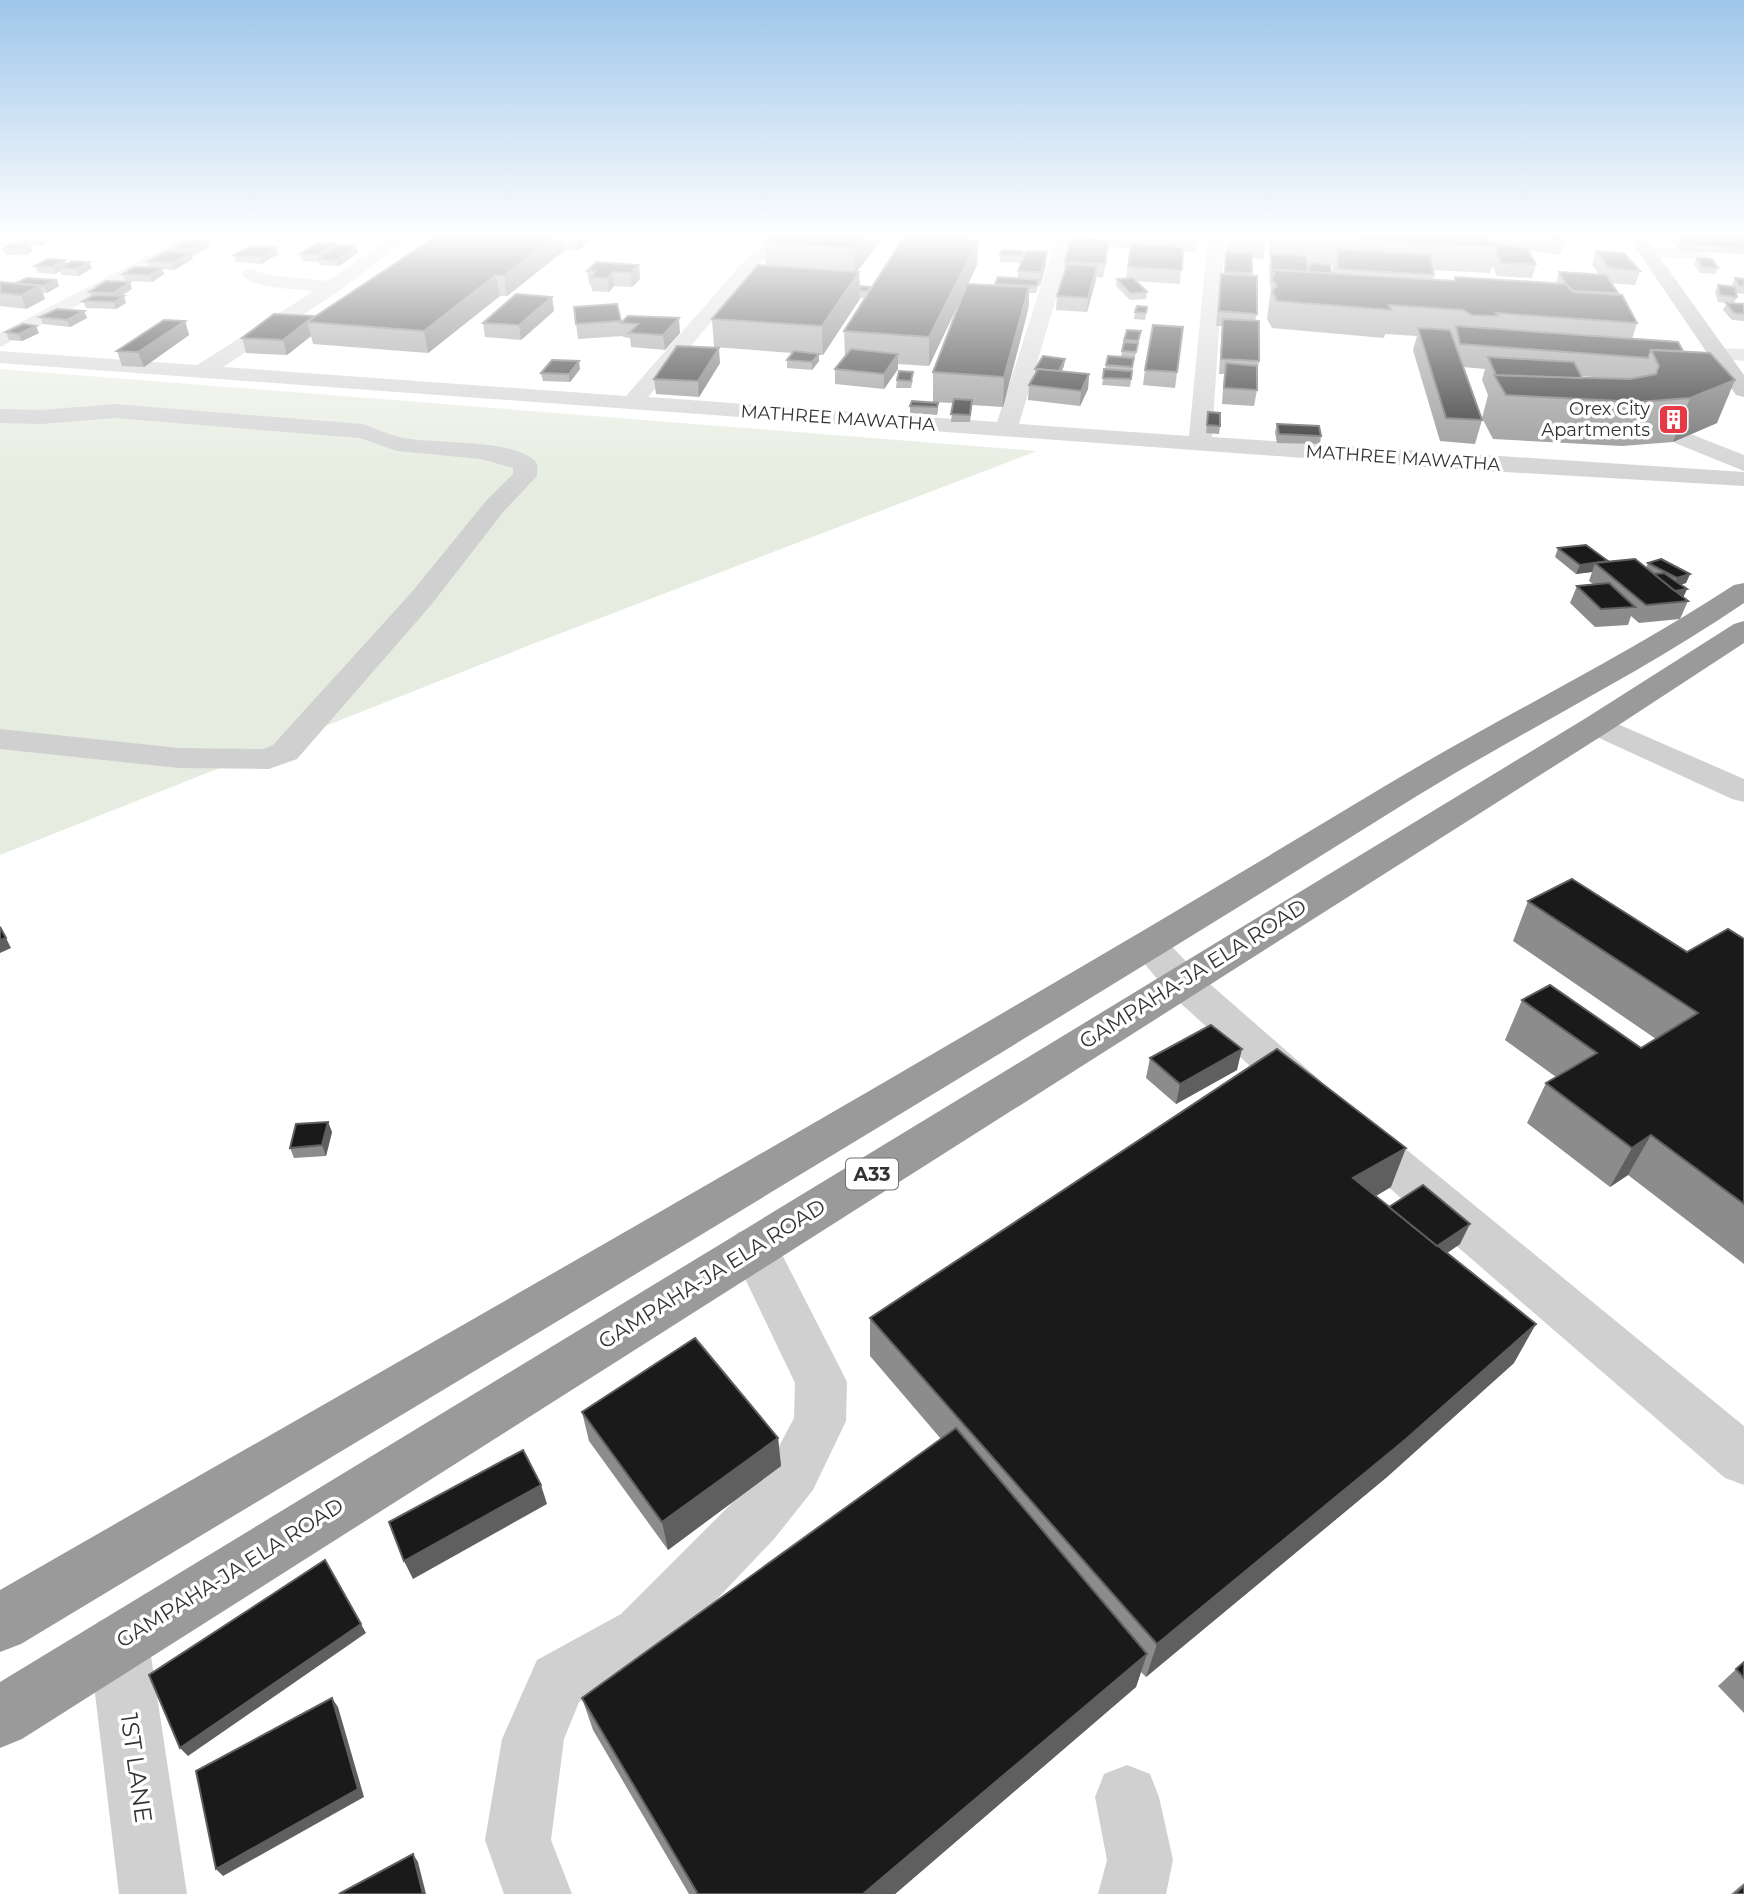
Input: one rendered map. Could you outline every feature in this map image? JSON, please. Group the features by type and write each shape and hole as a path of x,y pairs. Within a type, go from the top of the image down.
{"highway":[{"name":"A33","path":"0,1623 1149,946 1452,760 1688,628 1744,591"},
{"name":"GAMPAHA-JA ELA ROAD","path":"0,1717 1597,725 1744,630"}],"main road":[{"path":"1700,325 1744,390"}],"street":[{"path":"0,341 29,325"},
{"path":"202,372 272,325"},
{"path":"631,403 698,325"},
{"path":"1006,430 1039,325"},
{"path":"1200,444 1210,325"},
{"path":"1720,354 1744,355"},
{"name":"MATHREE MAWATHA","path":"0,357 1676,477"},
{"path":"0,416 41,417 114,411 362,430 387,443 488,453 515,459 525,465 525,476 495,506 421,599 285,752 269,759 179,758 0,739"},
{"path":"1683,438 1744,464"},
{"path":"1676,477 1744,479"},
{"path":"1676,477 1744,489"},
{"path":"1597,725 1744,792"},
{"path":"1149,946 1181,981 1310,1094 1744,1460"},
{"path":"538,1894 518,1840 533,1739 558,1681 642,1635 754,1520 794,1472 820,1421 821,1382 754,1247"},
{"name":"1ST LANE","path":"119,1643 153,1894"},
{"path":"1126,1797 1140,1860 1132,1894"}],"shaded area":[{"path":"0,369 1037,451 535,643 0,855"}],"building":[{"path":"20,325 36,326 19,334 6,332"},
{"path":"156,325 178,325 138,352 117,351"},
{"path":"259,325 302,325 283,340 242,338"},
{"path":"351,325 431,325 424,331"},
{"path":"637,325 672,325 663,335 629,333"},
{"path":"848,325 935,325 929,337 844,331"},
{"path":"951,325 1018,325 1004,377 933,372"},
{"path":"1153,325 1183,327 1177,372 1145,370"},
{"path":"1223,325 1259,325 1259,361 1221,359"},
{"path":"1456,326 1678,342 1683,351 1651,350 1648,358 1460,344"},
{"path":"1418,328 1450,330 1482,420 1446,418"},
{"path":"1127,330 1141,331 1138,341 1124,340"},
{"path":"1124,342 1138,343 1136,352 1122,351"},
{"path":"677,346 719,348 698,381 654,379"},
{"path":"851,349 898,354 884,374 835,369"},
{"path":"1651,350 1710,353 1735,380 1690,398 1638,402 1506,395 1494,375 1630,379 1656,374 1659,366"},
{"path":"794,351 819,354 812,362 787,360"},
{"path":"1043,356 1065,359 1059,371 1035,369"},
{"path":"1108,356 1134,358 1132,367 1106,365"},
{"path":"1488,357 1574,362 1582,378 1496,375"},
{"path":"552,360 579,361 569,374 541,373"},
{"path":"1226,363 1257,366 1257,390 1224,388"},
{"path":"1038,369 1089,374 1081,391 1029,385"},
{"path":"1104,369 1132,371 1131,379 1103,378"},
{"path":"899,371 913,372 911,381 897,380"},
{"path":"954,399 972,400 970,415 951,414"},
{"path":"912,401 938,403 937,407 910,406"},
{"path":"1208,412 1220,413 1220,426 1207,425"},
{"path":"1277,424 1319,426 1321,436 1279,434"},
{"path":"1586,545 1608,561 1580,565 1558,548"},
{"path":"1635,559 1688,601 1646,605 1595,563"},
{"path":"1661,559 1690,574 1677,578 1648,563"},
{"path":"1664,573 1687,589 1675,591 1654,574"},
{"path":"1609,583 1635,607 1601,609 1577,586"},
{"path":"1572,879 1687,952 1728,929 1744,939 1744,1204 1651,1135 1632,1148 1546,1083 1597,1053 1522,1000 1550,985 1641,1048 1698,1013 1528,901"},
{"path":"0,927 6,938 0,940"},
{"path":"1211,1025 1242,1049 1180,1084 1150,1058"},
{"path":"1277,1049 1406,1148 1353,1178 1536,1324 1405,1440 1157,1644 870,1318"},
{"path":"328,1122 322,1145 290,1148 296,1124"},
{"path":"1423,1185 1470,1224 1437,1246 1389,1207"},
{"path":"695,1338 778,1438 662,1522 582,1412"},
{"path":"956,1428 1147,1654 863,1894 698,1894 582,1698"},
{"path":"523,1450 541,1485 404,1561 389,1522"},
{"path":"325,1560 361,1624 180,1748 149,1675"},
{"path":"1744,1662 1744,1678 1736,1669"},
{"path":"332,1698 358,1789 216,1869 196,1771"},
{"path":"413,1854 423,1894 339,1894"},
{"path":"1744,1886 1744,1894 1735,1894"}],"place":[{"name":"Orex City Apartments","path":"1673,419"}]}
